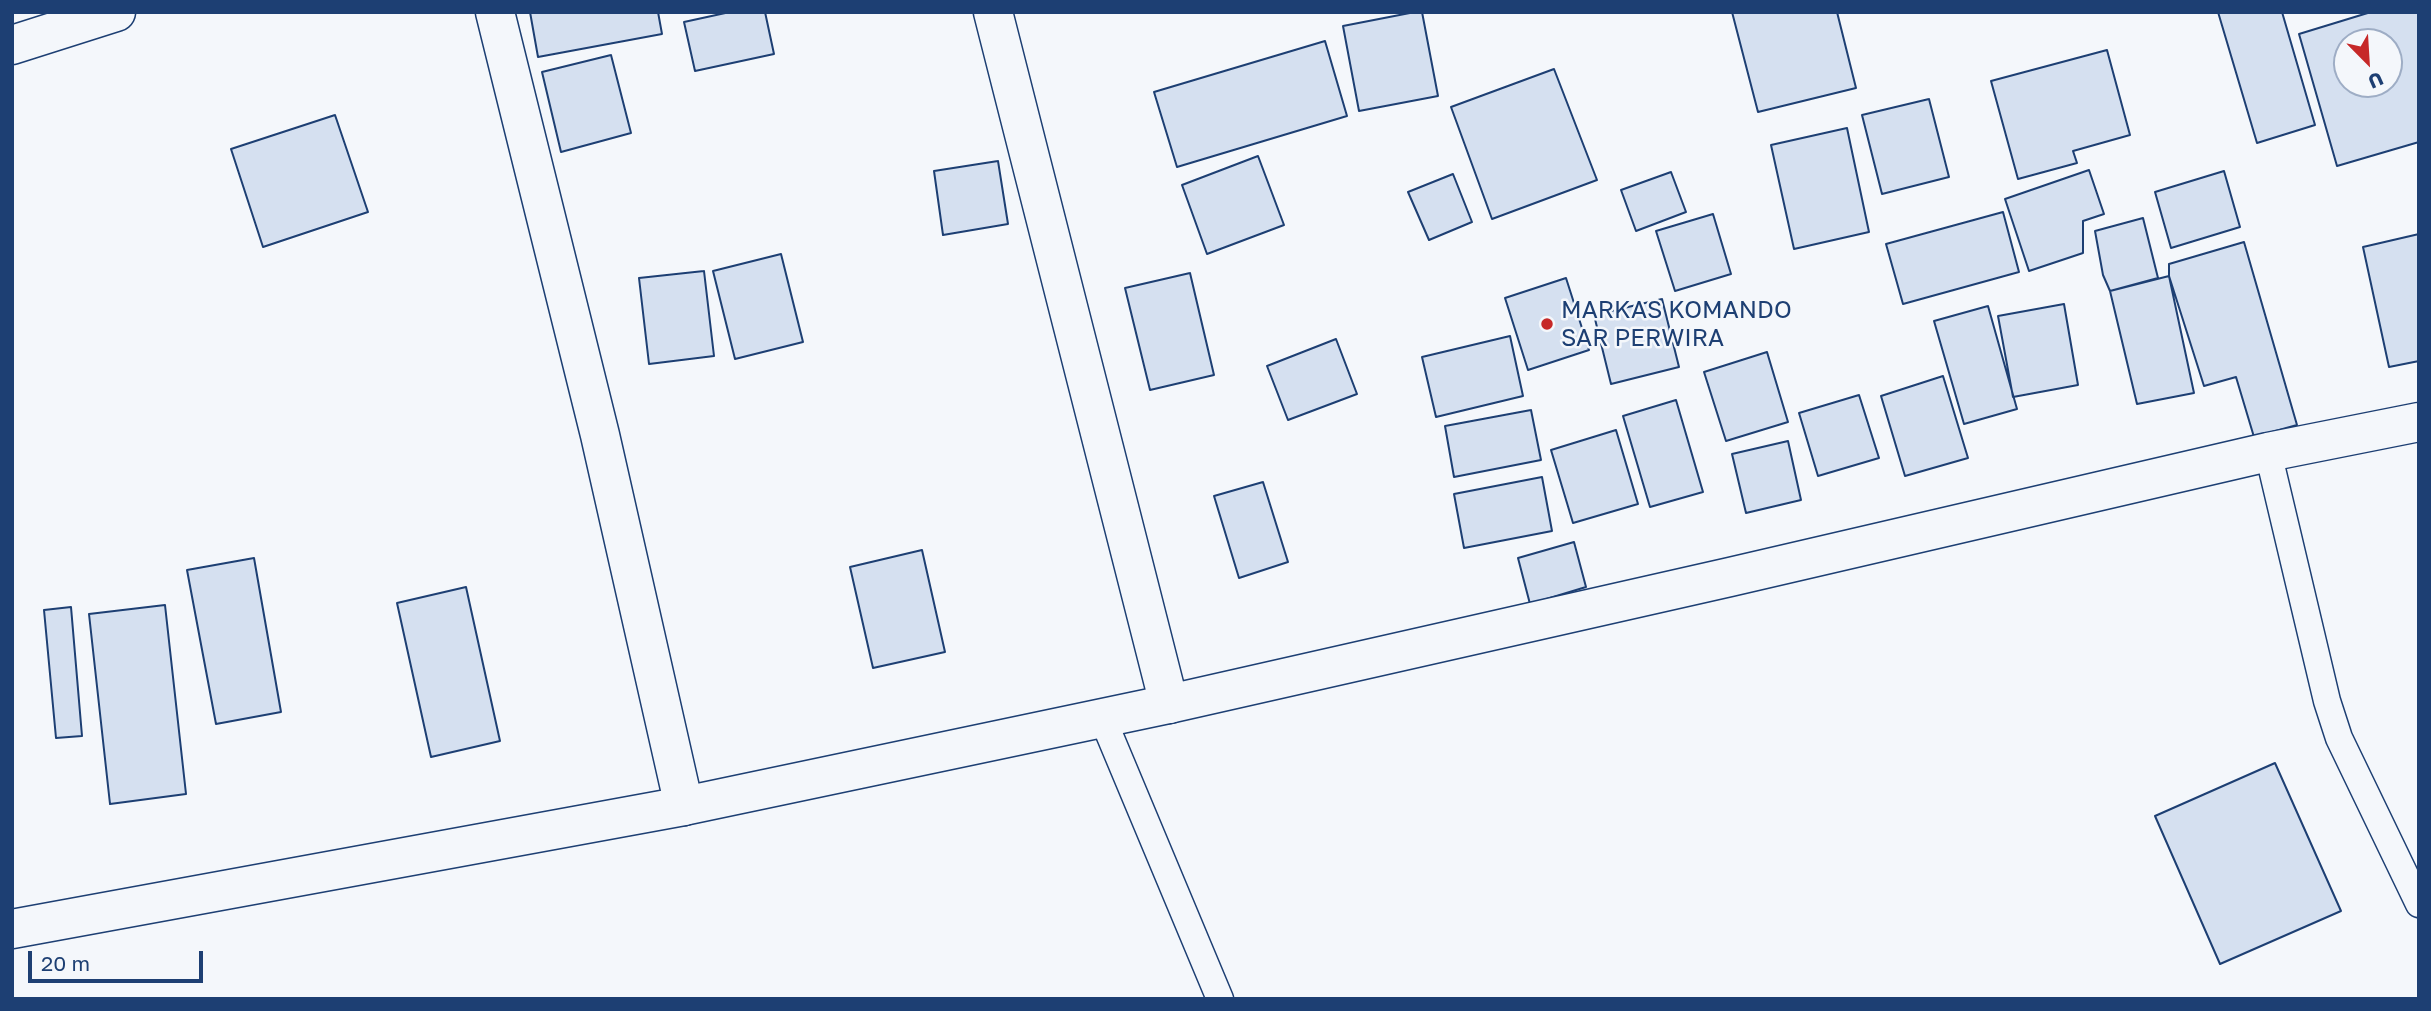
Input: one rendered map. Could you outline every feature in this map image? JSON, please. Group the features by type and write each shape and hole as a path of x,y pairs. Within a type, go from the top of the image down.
{"main road":[{"path":"12,46 116,12"},
{"path":"495,12 597,422 684,806"},
{"path":"993,12 1169,704"},
{"path":"12,929 684,806 1169,704 2268,452 2419,422"}],"lane":[{"path":"2268,452 2331,714 2354,772 2419,904"},
{"path":"1102,717 1220,999"}],"building":[{"path":"530,12 658,12 662,34 538,57"},
{"path":"730,12 765,12 774,54 695,71 684,22"},
{"path":"1422,12 1438,96 1359,111 1343,26"},
{"path":"1732,12 1837,12 1856,88 1758,112"},
{"path":"2218,12 2282,12 2315,125 2257,143"},
{"path":"2371,12 2419,12 2419,142 2337,166 2299,34"},
{"path":"1325,41 1347,116 1177,167 1154,92"},
{"path":"2107,50 2130,135 2073,151 2077,163 2018,179 1991,81"},
{"path":"611,55 631,133 561,152 542,72"},
{"path":"1554,69 1597,180 1492,219 1451,107"},
{"path":"1929,99 1949,177 1882,194 1862,115"},
{"path":"335,115 368,212 263,247 231,149"},
{"path":"1847,128 1869,232 1794,249 1771,145"},
{"path":"1258,156 1284,225 1207,254 1182,185"},
{"path":"998,161 1008,224 943,235 934,171"},
{"path":"2089,170 2104,214 2083,221 2083,253 2029,271 2005,199"},
{"path":"2224,171 2240,227 2171,248 2155,192"},
{"path":"1671,172 1686,212 1636,231 1621,190"},
{"path":"1453,174 1472,222 1429,240 1408,192"},
{"path":"2003,212 2019,272 1903,304 1886,244"},
{"path":"1713,214 1731,274 1675,291 1656,231"},
{"path":"2143,218 2158,278 2110,291 2103,275 2095,231"},
{"path":"2419,234 2419,361 2389,367 2363,247"},
{"path":"2244,242 2297,425 2254,437 2236,377 2204,386 2169,276 2169,264"},
{"path":"781,254 803,342 735,359 713,271"},
{"path":"704,271 714,356 649,364 639,278"},
{"path":"1190,273 1214,375 1150,390 1125,288"},
{"path":"2169,276 2194,393 2137,404 2110,291"},
{"name":"MARKAS KOMANDO SAR PERWIRA","path":"1566,278 1589,350 1528,370 1505,298"},
{"path":"1662,299 1679,367 1611,384 1594,315"},
{"path":"2064,304 2078,385 2013,397 1998,316"},
{"path":"1988,306 2017,409 1964,424 1934,321"},
{"path":"1510,336 1523,396 1436,417 1422,357"},
{"path":"1336,339 1357,394 1288,420 1267,366"},
{"path":"1767,352 1788,422 1726,441 1704,372"},
{"path":"1943,376 1968,458 1905,476 1881,396"},
{"path":"1859,395 1879,458 1818,476 1799,413"},
{"path":"1676,400 1703,492 1650,507 1623,416"},
{"path":"1531,410 1541,460 1454,477 1445,426"},
{"path":"1616,430 1638,504 1573,523 1551,450"},
{"path":"1788,441 1801,500 1746,513 1732,454"},
{"path":"1542,477 1552,531 1464,548 1454,494"},
{"path":"1263,482 1288,562 1239,578 1214,496"},
{"path":"1574,542 1586,587 1530,604 1518,558"},
{"path":"922,550 945,652 873,668 850,567"},
{"path":"254,558 281,712 216,724 187,570"},
{"path":"466,587 500,741 431,757 397,603"},
{"path":"165,605 186,794 110,804 89,614"},
{"path":"71,607 82,736 56,738 44,610"},
{"path":"2275,763 2341,911 2220,964 2155,816"}],"place":[{"name":"MARKAS KOMANDO SAR PERWIRA","path":"1547,324"}]}
